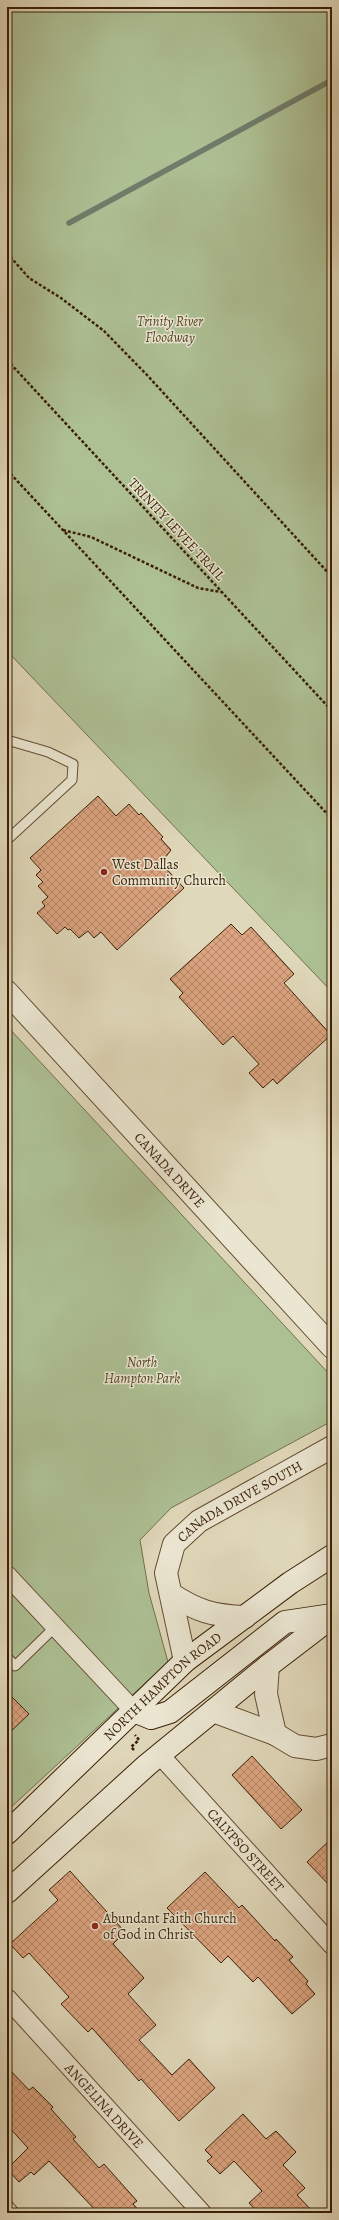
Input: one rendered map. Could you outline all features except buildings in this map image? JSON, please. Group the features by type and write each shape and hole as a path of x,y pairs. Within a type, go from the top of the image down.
{"main road":[{"name":"CANADA DRIVE","path":"7,992 332,1347"},
{"name":"CANADA DRIVE SOUTH","path":"185,1661 166,1573 174,1544 198,1521 332,1447"},
{"name":"NORTH HAMPTON ROAD","path":"7,1833 185,1661 290,1583 332,1556"},
{"path":"171,1594 201,1611 217,1616 245,1617"},
{"path":"7,1892 160,1754 332,1616"},
{"path":"134,1711 151,1718 170,1712 284,1622 332,1616"},
{"path":"268,1666 266,1694 275,1734"},
{"path":"213,1711 275,1734 295,1746 316,1749 332,1745"}],"street":[{"path":"7,1575 134,1711"},
{"name":"CALYPSO STREET","path":"160,1754 332,1945"},
{"name":"ANGELINA DRIVE","path":"7,1998 202,2213"}],"lane":[{"path":"7,740 48,752 73,764 72,780 7,840"},
{"path":"7,1657 15,1666 55,1627"},
{"path":"7,2204 15,2213"}],"path":[{"path":"7,253 29,278 61,298 104,331 153,380 332,577"},
{"name":"TRINITY LEVEE TRAIL","path":"7,360 332,711"},
{"path":"7,470 332,819"},
{"path":"63,530 91,537 198,588 222,592"},
{"path":"135,1735 139,1740 131,1747 135,1751"}],"green space":[{"name":"Trinity River Floodway","path":"7,7 332,7 332,992 7,651"},
{"name":"North Hampton Park","path":"7,1026 332,1377 332,1421 171,1508 140,1540 149,1593 168,1662 7,1811"}],"waterway":[{"path":"69,223 332,80"}],"place":[{"name":"West Dallas Community Church","path":"104,872"},
{"name":"Abundant Faith Church of God in Christ","path":"95,1926"}]}
